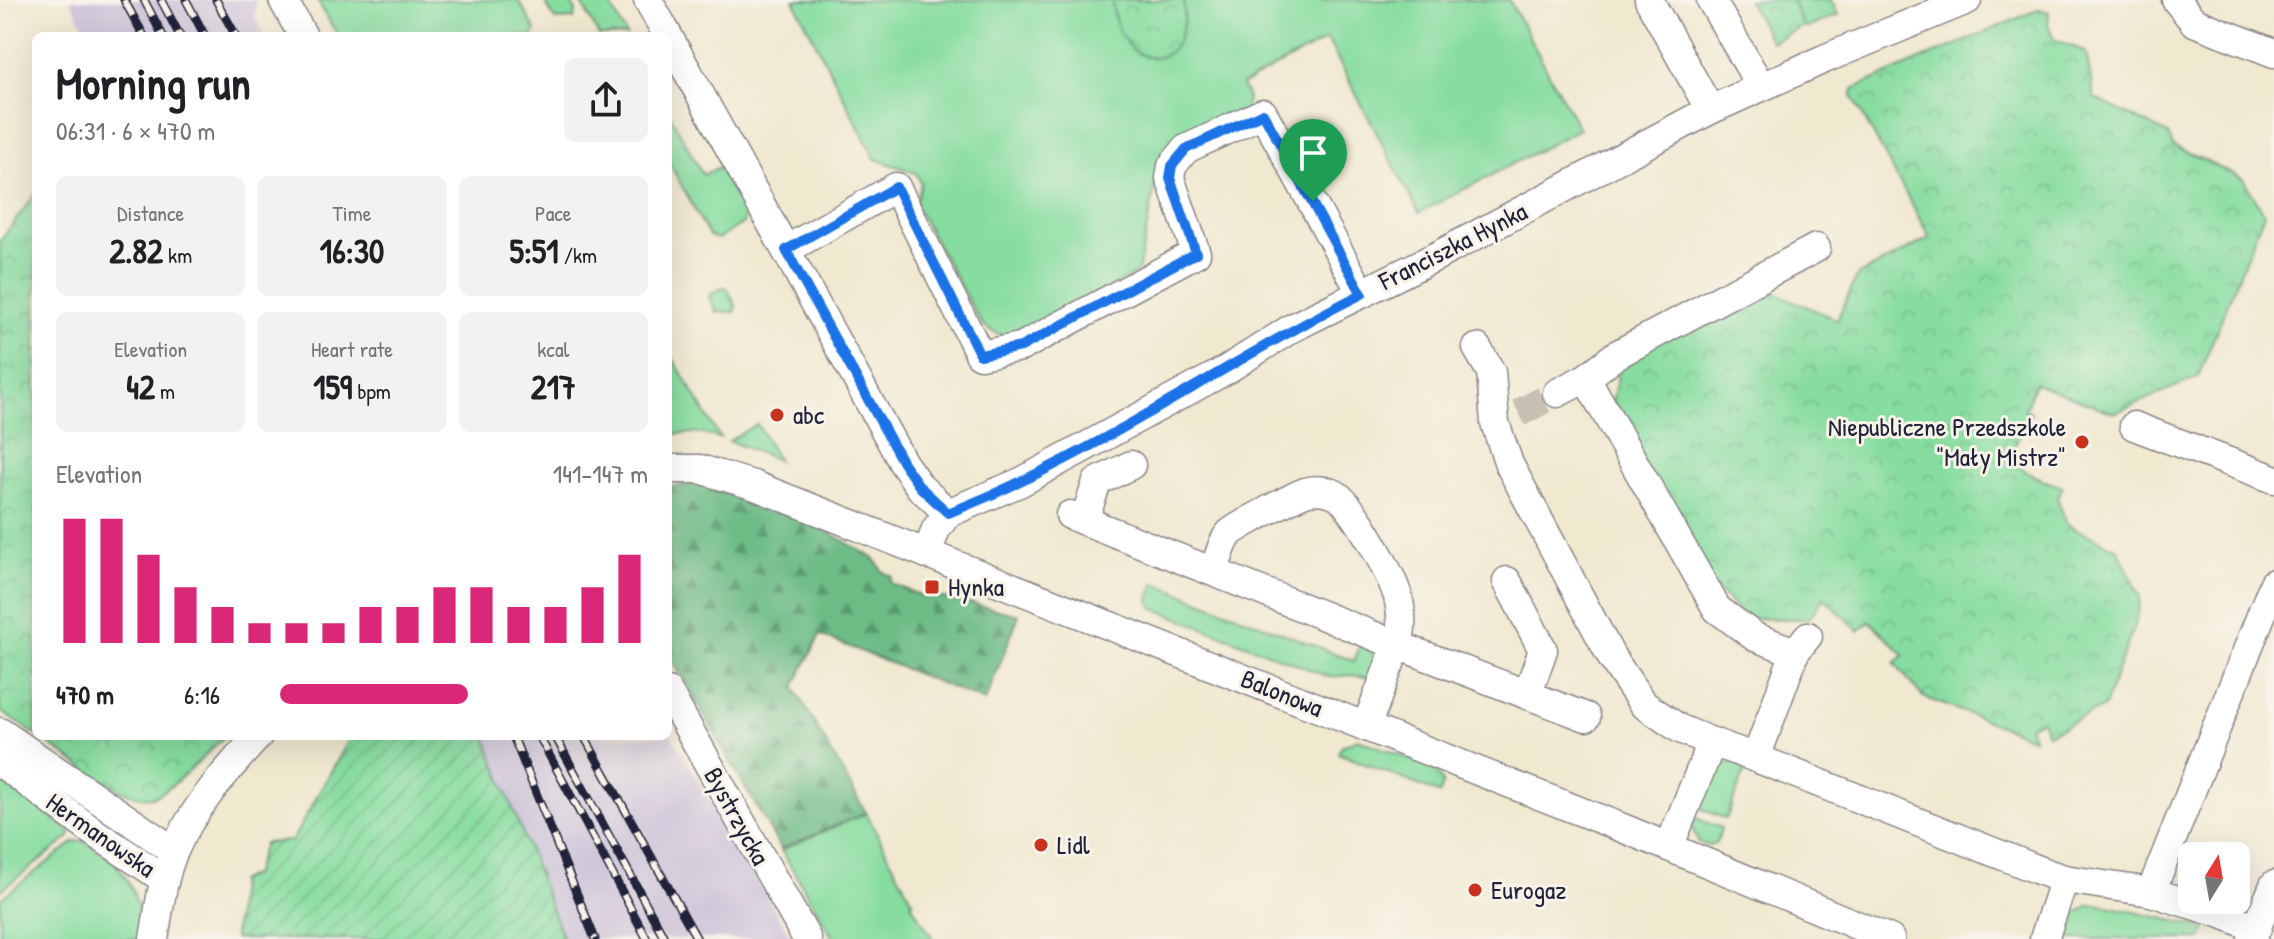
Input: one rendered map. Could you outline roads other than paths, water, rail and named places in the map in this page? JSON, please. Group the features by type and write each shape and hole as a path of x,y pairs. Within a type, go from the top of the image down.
{"street":[{"path":"283,0 301,32"},
{"path":"648,0 666,32"},
{"path":"1649,0 1710,110"},
{"path":"1711,0 1761,87"},
{"name":"Franciszka Hynka","path":"948,513 1021,482 1226,370 1292,328 1437,256 1710,110 1967,0"},
{"path":"2176,0 2194,22 2274,53"},
{"path":"672,43 903,463 920,487 948,513 936,529 927,554"},
{"path":"786,250 896,187 980,355 1021,347 1196,253 1170,178 1172,166 1186,149 1263,113 1362,294"},
{"path":"1557,393 1586,378 1616,355 1816,248"},
{"path":"1477,348 1491,372 1507,418 1509,464 1612,658 1643,704 1660,717 1712,742 2064,879 2151,892 2219,913 2255,933 2274,885"},
{"path":"1586,378 1717,609 1755,637 1802,644 1756,758"},
{"path":"2134,426 2274,479"},
{"path":"1131,465 1097,482 1077,518 1586,717"},
{"name":"Balonowa","path":"672,469 712,471 927,554 1669,847 1890,939"},
{"path":"1213,572 1229,533 1305,492 1316,490 1335,494 1350,507 1392,581 1400,604 1402,633 1366,727"},
{"path":"1507,581 1543,650 1527,695"},
{"path":"2151,892 2274,583"},
{"name":"Bystrzycka","path":"672,699 807,939"},
{"name":"Hermanowska","path":"0,732 174,851"},
{"path":"154,939 164,879 174,851 215,785 254,740"},
{"path":"1669,847 1712,742"},
{"name":"Hermanowska","path":"0,762 92,831 164,879"},
{"path":"2044,939 2064,879"}],"tunnel":[{"path":"1519,413 1557,393"}],"railway":[{"path":"124,0 142,32"},
{"path":"144,0 161,32"},
{"path":"161,0 178,32"},
{"path":"186,0 203,32"},
{"path":"216,0 234,32"},
{"path":"515,740 595,939"},
{"path":"541,740 647,939"},
{"path":"557,740 665,939"},
{"path":"586,740 697,939"}],"place":[{"name":"abc","path":"777,415"},
{"name":"Niepubliczne Przedszkole \"Mały Mistrz\"","path":"2082,442"},
{"name":"Hynka","path":"932,587"},
{"name":"Lidl","path":"1041,845"},
{"name":"Eurogaz","path":"1475,890"}]}
